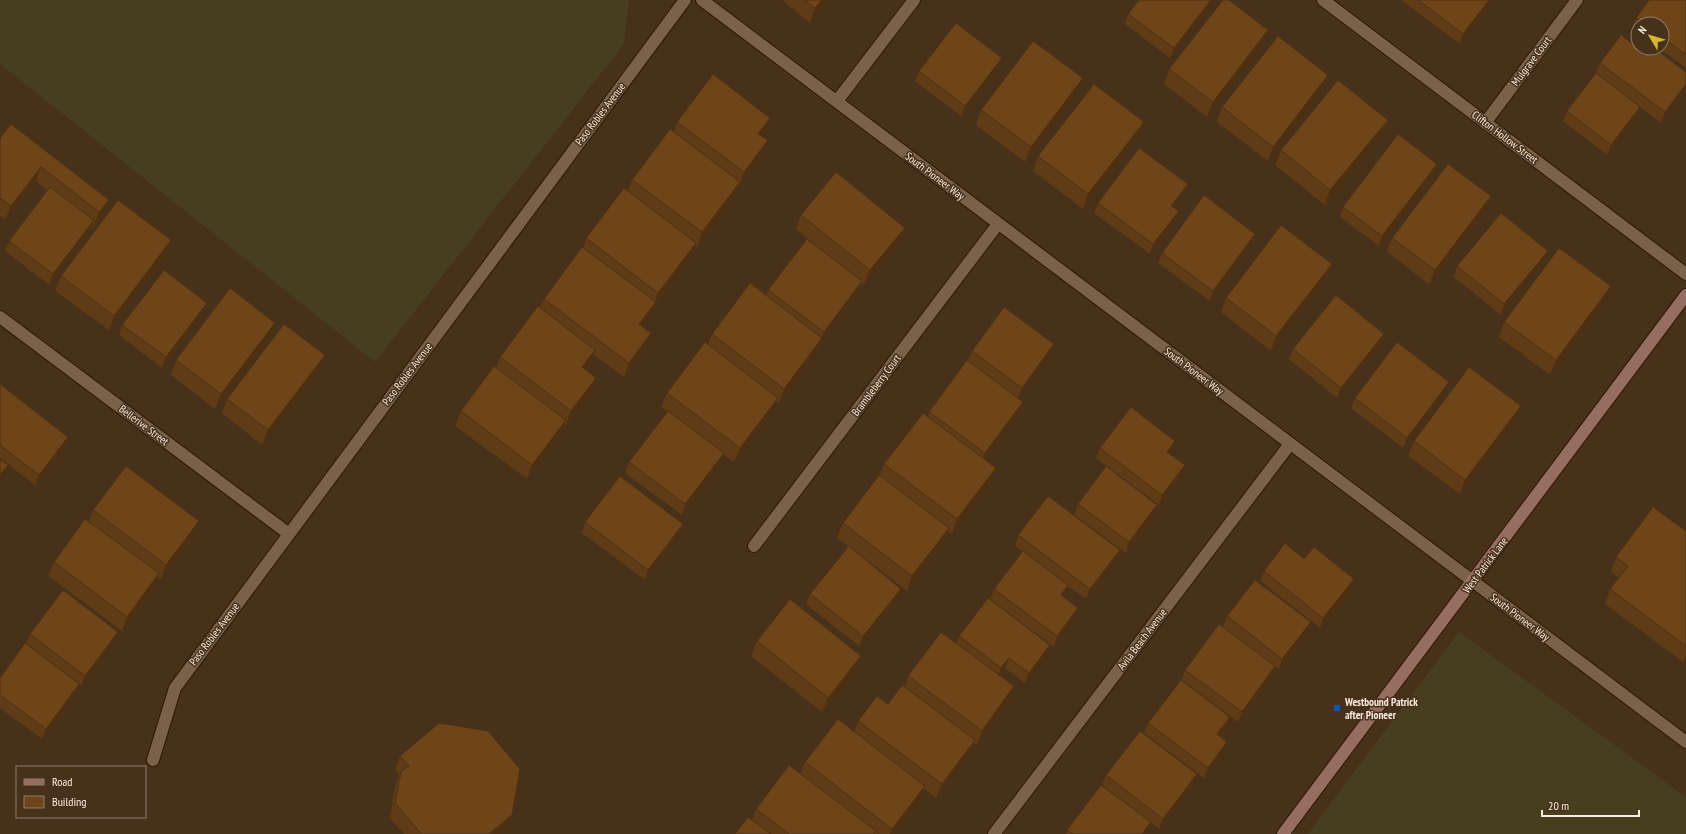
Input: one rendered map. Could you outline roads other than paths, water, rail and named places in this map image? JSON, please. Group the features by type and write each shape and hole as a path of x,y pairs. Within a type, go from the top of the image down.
{"street":[{"name":"Paso Robles Avenue","path":"153,760 175,688 685,0"},
{"name":"South Pioneer Way","path":"702,0 1686,742"},
{"path":"837,102 914,0"},
{"name":"Clifton Hollow Street","path":"1323,0 1686,274"},
{"name":"Mulgrave Court","path":"1486,122 1577,0"},
{"name":"Brambleberry Court","path":"754,546 998,224"},
{"name":"West Patrick Lane","path":"1283,834 1686,295"},
{"name":"Bellerive Street","path":"0,316 289,534"},
{"name":"Avila Beach Avenue","path":"994,834 1290,444"}],"place":[{"name":"Westbound Patrick after Pioneer","path":"1337,708"}]}
